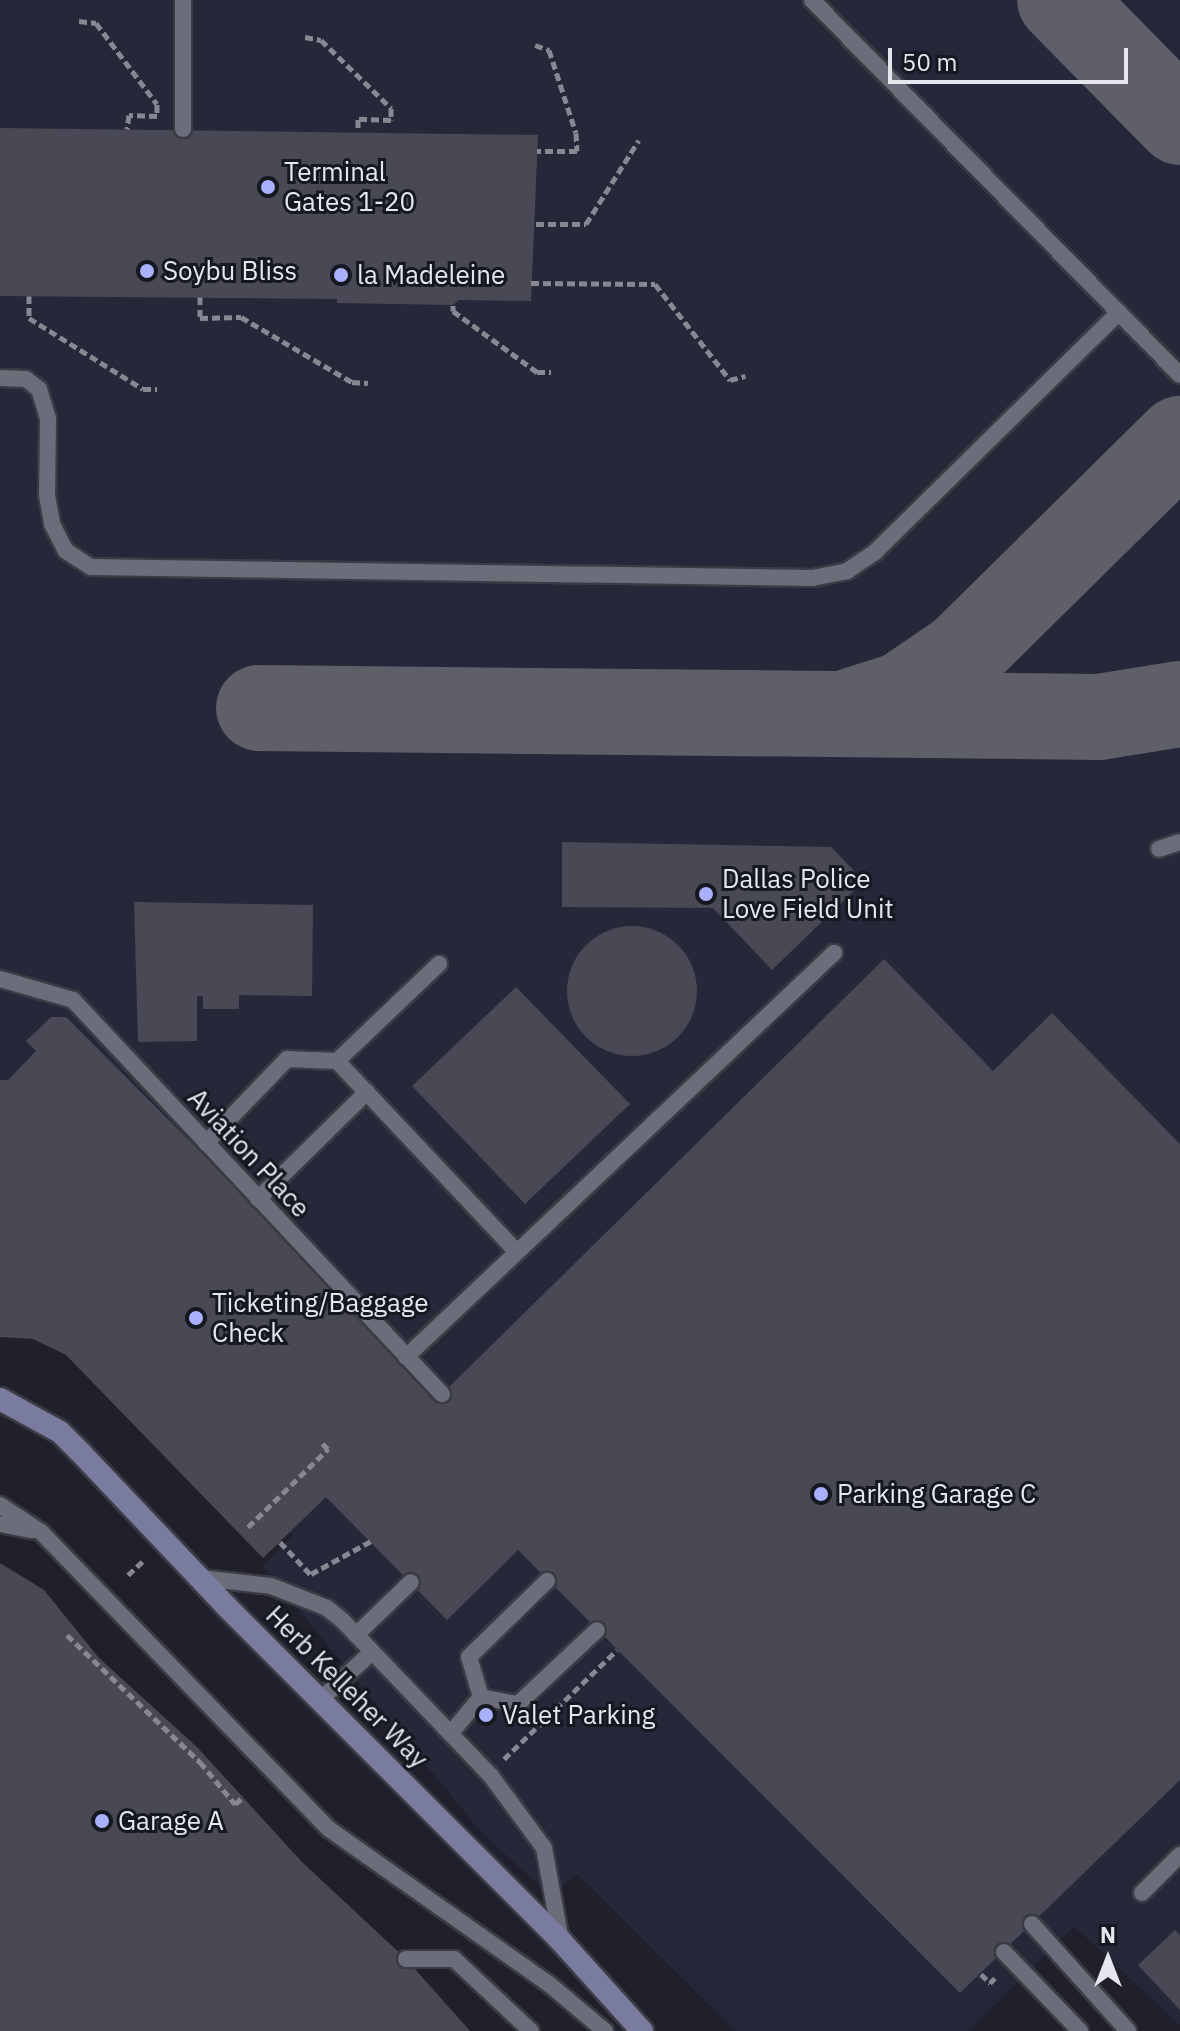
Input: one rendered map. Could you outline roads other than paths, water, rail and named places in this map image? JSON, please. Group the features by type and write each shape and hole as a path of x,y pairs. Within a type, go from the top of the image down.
{"main road":[{"name":"Herb Kelleher Way","path":"0,1399 60,1432 561,1941 642,2031"}],"lane":[{"path":"183,0 183,129"},
{"path":"812,0 1180,375"},
{"path":"0,378 26,379 39,389 48,418 47,495 52,524 66,551 91,567 812,578 847,571 875,552 1119,312"},
{"path":"1159,849 1180,842"},
{"path":"406,1357 834,953"},
{"path":"337,1061 439,964"},
{"name":"Aviation Place","path":"0,979 73,1000 442,1394"},
{"path":"206,1143 287,1059 337,1061 517,1252"},
{"path":"258,1199 367,1092"},
{"path":"0,1505 41,1532 329,1829 549,1984 605,2031"},
{"path":"0,1524 41,1532"},
{"path":"201,1578 271,1586 327,1608 356,1635 451,1733 544,1848 561,1941"},
{"path":"481,1697 469,1657 547,1581"},
{"path":"356,1635 411,1582"},
{"path":"481,1697 518,1704 597,1630"},
{"path":"321,1699 372,1652"},
{"path":"451,1733 481,1697"},
{"path":"1142,1893 1180,1855"},
{"path":"1032,1924 1128,2031"},
{"path":"1004,1952 1080,2031"},
{"path":"406,1959 454,1959 531,2031"}],"place":[{"name":"Terminal Gates 1-20","path":"268,187"},
{"name":"Soybu Bliss","path":"147,271"},
{"name":"la Madeleine","path":"341,275"},
{"name":"Dallas Police Love Field Unit","path":"706,894"},
{"name":"Ticketing/Baggage Check","path":"196,1318"},
{"name":"Parking Garage C","path":"821,1494"},
{"name":"Valet Parking","path":"486,1715"},
{"name":"Garage A","path":"102,1821"}]}
